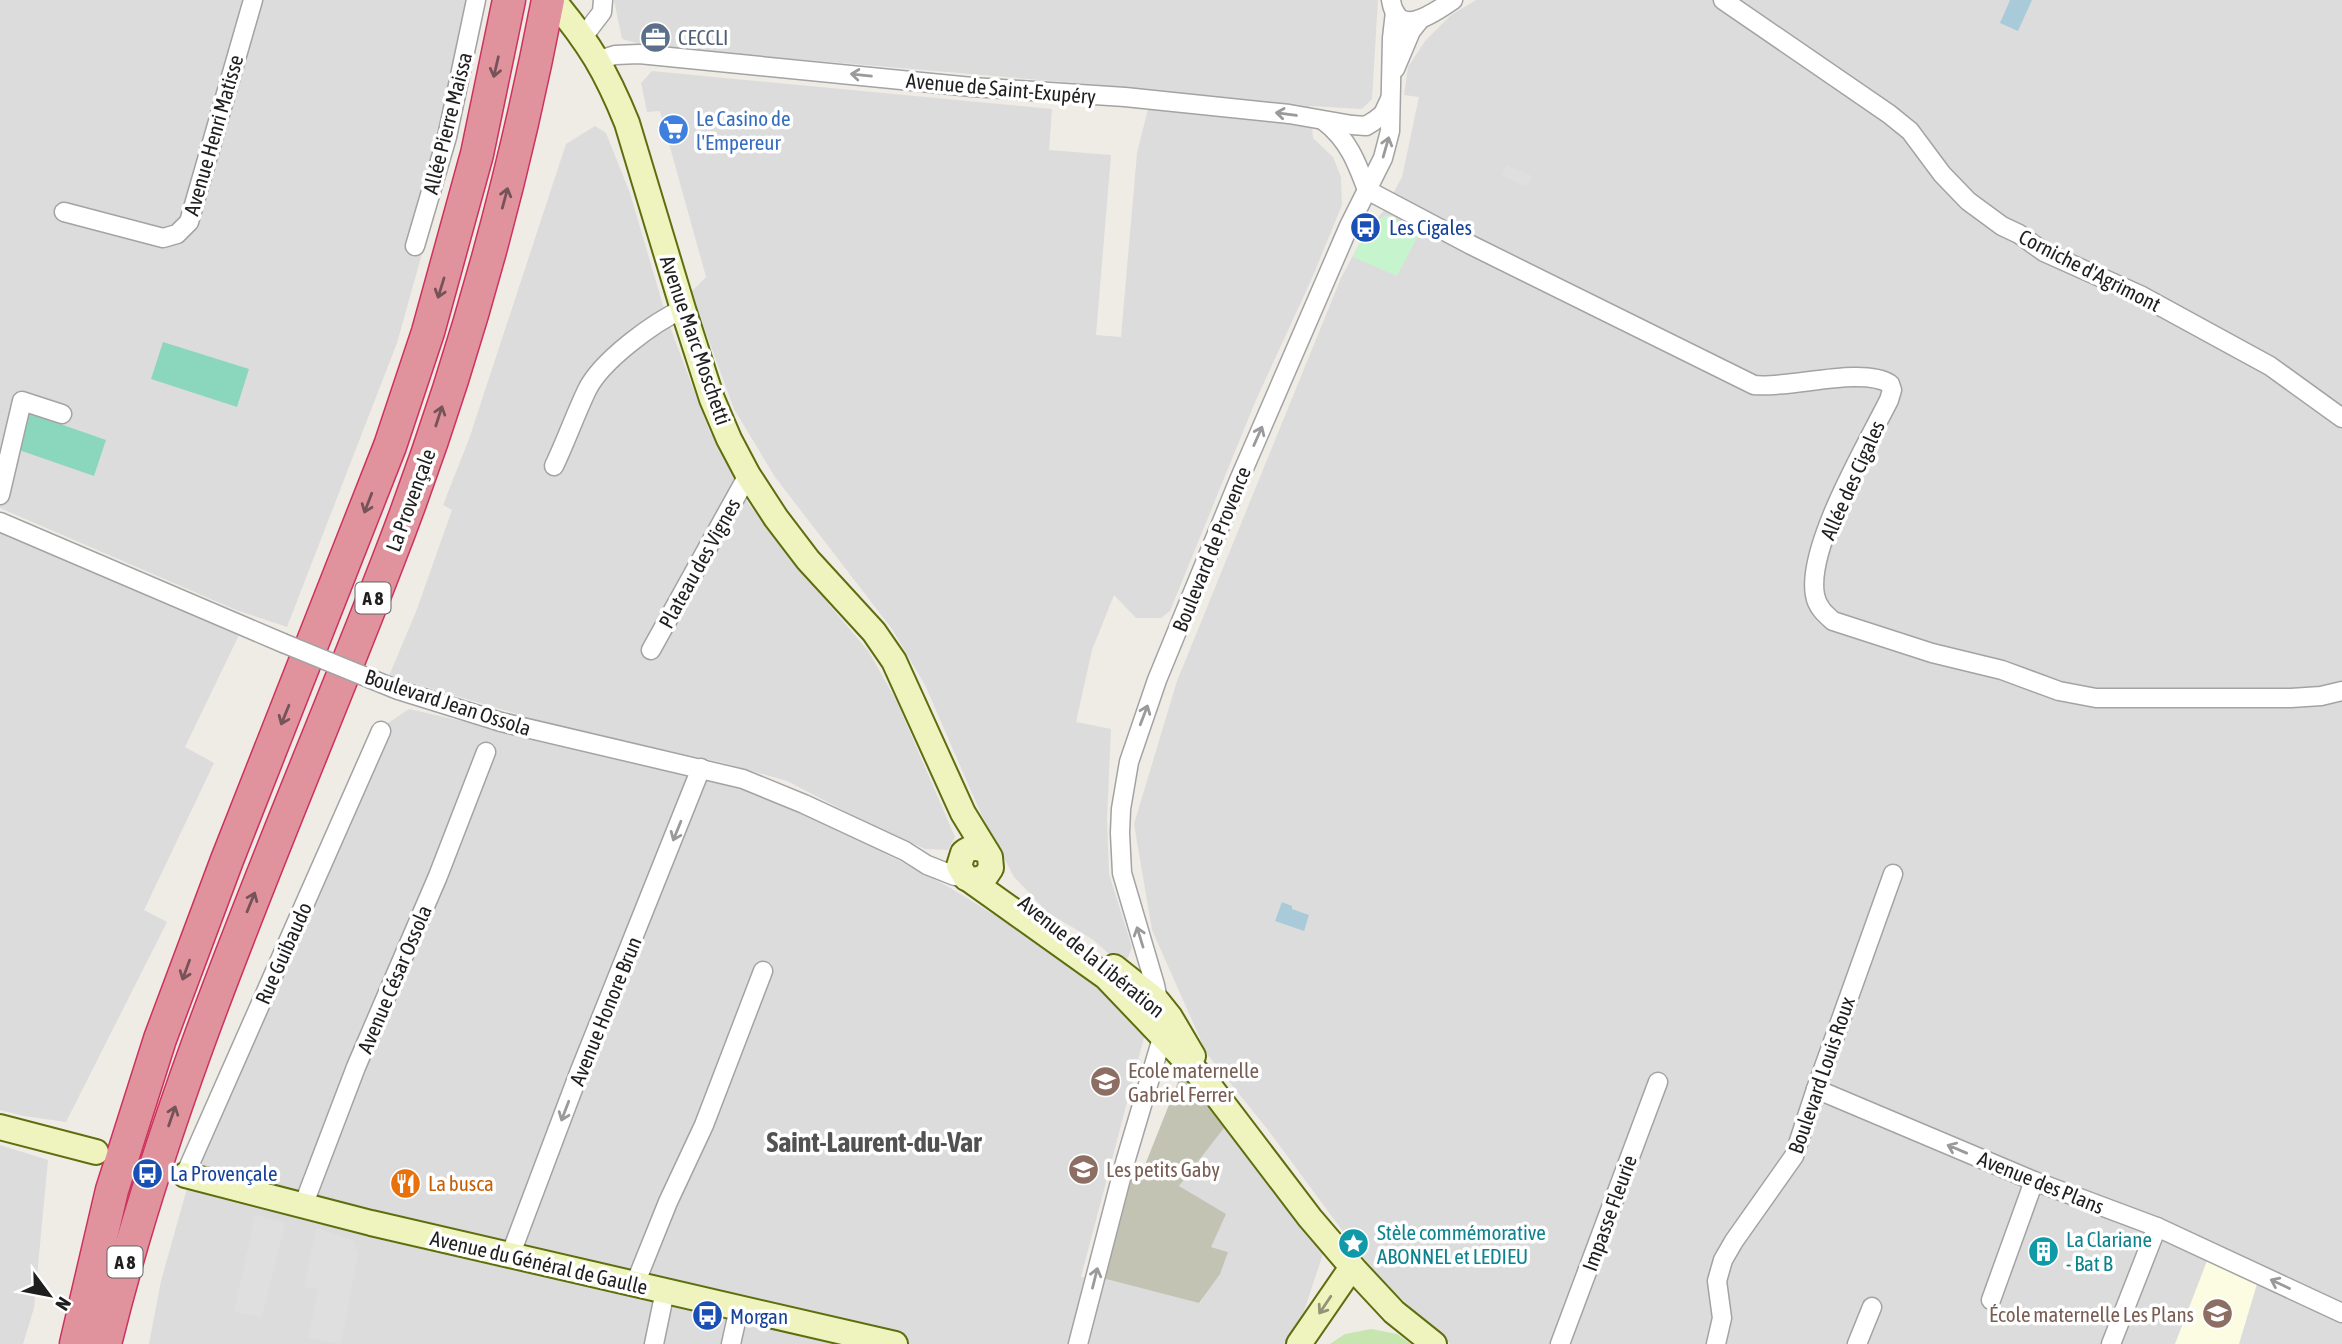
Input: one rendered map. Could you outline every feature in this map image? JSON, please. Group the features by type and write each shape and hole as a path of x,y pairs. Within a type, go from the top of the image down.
{"highway":[{"name":"La Provençale","path":"76,1344 112,1190 160,1039 227,860 390,446 449,261 477,154 509,0"},
{"name":"La Provençale","path":"105,1344 124,1266 150,1180 237,939 389,558 427,454 494,241 551,0"},
{"path":"125,1344 145,1238 150,1180"},
{"path":"56,1344 65,1311 112,1190"}],"main road":[{"name":"Avenue Marc Moschetti","path":"551,0 579,31 613,87 627,123 682,309 712,399 748,475 808,560 874,632 894,661 963,813 973,864"},
{"name":"Avenue de la Libération","path":"973,864 1080,941 1158,1002 1188,1045 1208,1084"},
{"name":"Avenue de la Libération","path":"973,864 1101,972 1208,1084 1310,1218 1352,1266 1394,1312 1434,1344"},
{"path":"0,1127 96,1152"},
{"name":"Avenue du Général de Gaulle","path":"185,1175 510,1256 895,1344"},
{"path":"1299,1344 1352,1266"}],"street":[{"name":"Avenue Henri Matisse","path":"64,212 163,238 177,234 189,222 253,0"},
{"name":"Allée Pierre Maissa","path":"415,246 447,137 476,0"},
{"path":"579,31 602,12 603,0"},
{"path":"1393,6 1401,18 1428,12 1453,0"},
{"name":"Corniche d'Agrimont","path":"1723,0 1910,131 1941,174 1968,201 2002,226 2019,234 2044,252 2140,295 2259,359 2342,418"},
{"name":"Boulevard de Provence","path":"1162,1038 1163,1025 1151,971 1122,873 1121,809 1129,762 1157,680 1239,480 1387,145 1390,131 1393,6"},
{"name":"Boulevard de Provence","path":"1392,76 1410,31 1428,12"},
{"name":"Avenue de Saint-Exupéry","path":"599,60 615,55 639,54 999,90 1125,97 1366,125 1383,114 1390,99"},
{"path":"1323,121 1337,131 1348,146 1357,161 1367,190"},
{"name":"Allée des Cigales","path":"1367,190 1465,242 1754,386 1874,377 1890,384 1892,390 1889,400 1836,507 1823,542 1815,576 1815,596 1821,611 1833,621 1907,645 2002,670 2059,691 2291,698 2342,691"},
{"path":"554,466 587,388 602,367 664,318 682,309"},
{"path":"0,495 22,401 62,414"},
{"name":"Plateau des Vignes","path":"651,650 748,475"},
{"name":"Boulevard Jean Ossola","path":"0,522 284,643 433,702 516,726 701,768 772,789 905,851 973,864"},
{"name":"Rue Guibaudo","path":"185,1175 381,731"},
{"name":"Avenue César Ossola","path":"303,1206 356,1067 438,876 486,752"},
{"name":"Avenue Honore Brun","path":"510,1256 579,1073 701,768"},
{"name":"Boulevard Louis Roux","path":"1716,1344 1722,1318 1717,1281 1723,1260 1794,1156 1893,874"},
{"path":"635,1284 668,1202 704,1125 763,971"},
{"path":"1122,994 1158,1002"},
{"path":"1078,1344 1126,1159 1162,1038"},
{"name":"Impasse Fleurie","path":"1560,1344 1658,1082"},
{"name":"Avenue des Plans","path":"1816,1088 2034,1181 2157,1227 2342,1312"},
{"path":"1991,1300 2034,1181"},
{"path":"2111,1344 2157,1227"},
{"path":"654,1344 665,1291"},
{"path":"1857,1344 1872,1307"},
{"path":"731,1344 738,1308"}],"shaded area":[{"path":"0,0 466,0 466,85 397,343 287,627 236,610 0,508"},
{"path":"614,0 1378,0 1372,99 1362,109 1310,106 1313,138 1333,157 1341,177 1342,205 1256,400 1170,611 1161,618 1136,618 1114,595 1092,650 1076,722 1111,729 1107,819 1109,874 1132,947 1124,967 1092,939 1047,912 1014,877 982,816 925,685 892,629 775,477 734,409 691,292 706,277 660,111 647,112 641,83 652,71 1052,109 1049,150 1111,155 1096,335 1121,337 1137,153 1152,93 1111,86 652,47 622,39"},
{"path":"1476,0 2342,0 2342,1344 1450,1344 1373,1272 1268,1130 1207,1054 1152,930 1134,824 1177,681 1341,278 1367,229 1383,212 1402,177 1419,97 1404,95 1408,67 1425,41 1451,15"},
{"path":"595,126 606,133 630,193 667,319 709,430 749,505 764,520 815,588 869,652 897,702 955,837 948,850 925,849 787,781 724,763 564,728 389,676 417,609 452,510 443,505 469,439 566,144"},
{"path":"1507,165 1532,176 1526,187 1502,175"},
{"path":"0,532 239,635 185,747 214,763 144,910 167,922 66,1122 0,1110"},
{"path":"409,709 721,780 809,813 949,887 1004,921 1018,926 1094,981 1145,1034 1081,1277 1102,1278 1200,1303 1228,1252 1211,1247 1185,1190 1179,1186 1224,1128 1323,1254 1295,1338 1288,1344 149,1344 161,1281 193,1167 388,723"},
{"path":"1182,1072 1224,1128 1179,1186 1226,1214 1211,1247 1228,1252 1220,1274 1199,1303 1102,1278 1116,1223 1120,1223 1135,1163 1145,1165"},
{"path":"0,1145 48,1160 34,1308 23,1344 0,1344"},
{"path":"255,1215 285,1223 262,1317 234,1312"},
{"path":"316,1228 353,1240 358,1254 341,1344 308,1338 318,1289 304,1287"},
{"name":"École maternelle Les Plans","path":"2207,1261 2257,1284 2239,1344 2175,1344"}],"green space":[{"path":"1387,215 1420,232 1397,276 1353,257 1369,225"},
{"path":"163,342 249,369 237,407 151,379"},
{"path":"29,413 106,440 94,476 19,450"},
{"path":"1371,1329 1397,1334 1411,1344 1330,1344 1345,1334"}],"water":[{"path":"2010,0 2032,0 2018,31 2000,23"},
{"path":"1282,902 1309,915 1304,931 1275,921"}],"place":[{"name":"CECCLI","path":"655,37"},
{"name":"Le Casino de l'Empereur","path":"673,130"},
{"name":"Les Cigales","path":"1366,227"},
{"name":"Ecole maternelle Gabriel Ferrer","path":"1105,1082"},
{"name":"Les petits Gaby","path":"1083,1169"},
{"name":"La Provençale","path":"147,1173"},
{"name":"La busca","path":"405,1183"},
{"name":"Stèle commémorative ABONNEL et LEDIEU","path":"1354,1244"},
{"name":"La Clariane - Bat B","path":"2043,1251"},
{"name":"École maternelle Les Plans","path":"2217,1314"},
{"name":"Morgan","path":"707,1316"}],"district":[{"name":"Saint-Laurent-du-Var","path":"874,1142"}]}
